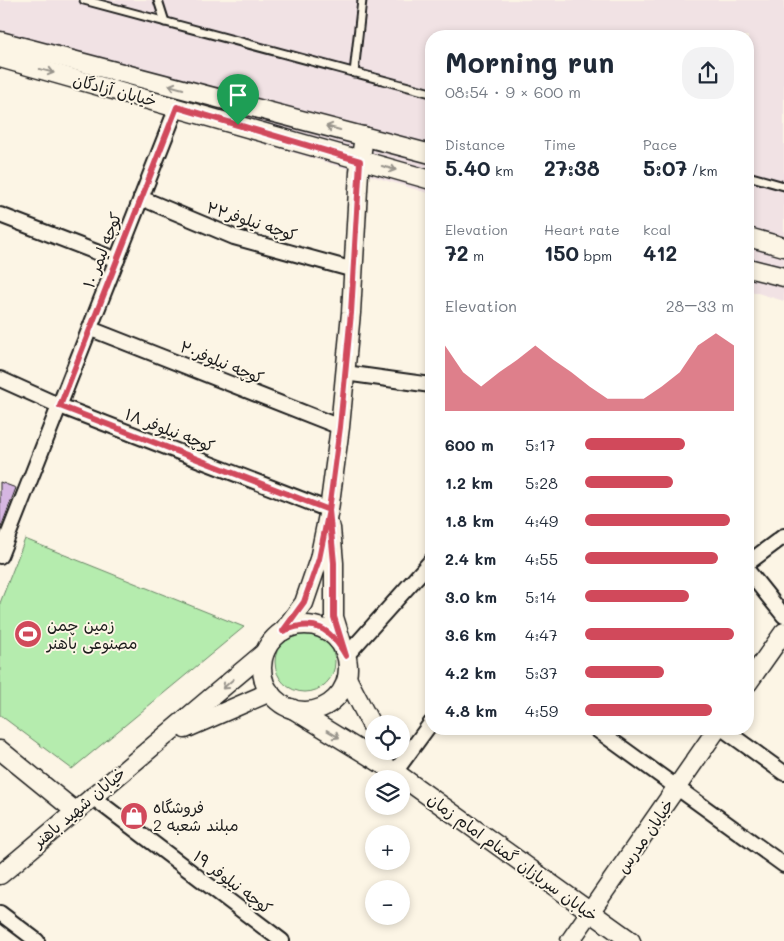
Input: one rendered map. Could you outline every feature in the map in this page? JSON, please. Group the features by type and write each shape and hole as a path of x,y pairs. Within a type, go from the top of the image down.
{"street":[{"name":"خیابان آزادگان","path":"0,41 425,152"},
{"name":"خیابان آزادگان","path":"0,58 425,178"},
{"name":"کوچه لیمر ۱۰","path":"0,556 177,107"},
{"path":"347,678 341,691 326,705 305,711 291,708 279,702 270,692 264,679 262,666 265,652 272,641 283,631 304,602 319,559 329,510 346,373 360,161 364,136"},
{"name":"کوچه نیلوفر۲۲","path":"141,198 234,237 354,270"},
{"path":"0,215 117,260"},
{"path":"754,240 784,247"},
{"path":"754,272 784,277"},
{"name":"کوچه نیلوفر۲۰","path":"91,329 340,427"},
{"path":"346,373 425,384"},
{"name":"کوچه نیلوفر ۱۸","path":"0,380 60,406 329,510"},
{"path":"329,510 334,563 334,617 346,656 347,678 366,715"},
{"path":"754,558 784,536"},
{"path":"346,656 425,568"},
{"path":"754,578 784,616"},
{"path":"283,631 296,626 310,625 324,630 336,638 346,656"},
{"path":"754,674 784,632"},
{"name":"خیابان شهید باهنر","path":"0,875 91,796 160,742 265,652"},
{"name":"خیابان شهید باهنر","path":"160,742 270,692"},
{"name":"خیابان سربازان گمنام امام زمان","path":"291,708 392,770"},
{"path":"396,770 425,731"},
{"path":"604,735 784,865"},
{"name":"خیابان مدرس","path":"570,941 713,735"},
{"path":"731,735 784,773"},
{"path":"0,750 75,811"},
{"name":"خیابان سربازان گمنام امام زمان","path":"410,783 590,914 631,941"},
{"name":"کوچه نیلوفر ۱۹","path":"91,796 282,941"},
{"path":"0,913 38,941"}],"lane":[{"path":"84,0 425,91"},
{"path":"158,0 165,22"},
{"path":"354,73 362,0"},
{"path":"754,178 784,186"}],"shaded area":[{"path":"0,0 784,0 784,301 754,292 754,30 425,30 425,192 0,64"}],"green space":[{"path":"25,539 244,627 72,769 0,715 0,603"},
{"path":"299,632 311,632 322,637 330,645 335,656 333,674 322,687 311,692 299,692 288,687 280,679 275,668 275,656 280,645 288,637"}],"building":[{"path":"0,482 16,488 0,530"}],"place":[{"name":"زمین چمن مصنوعی باهنر","path":"28,634"},
{"name":"فروشگاه مبلند شعبه 2","path":"134,816"}],"route":[{"path":"238,125 177,107 60,406 329,510 334,563 334,617 346,656 336,638 324,630 310,625 296,626 283,631 304,602 319,559 329,510 340,427 351,313 360,161 238,125"}]}
